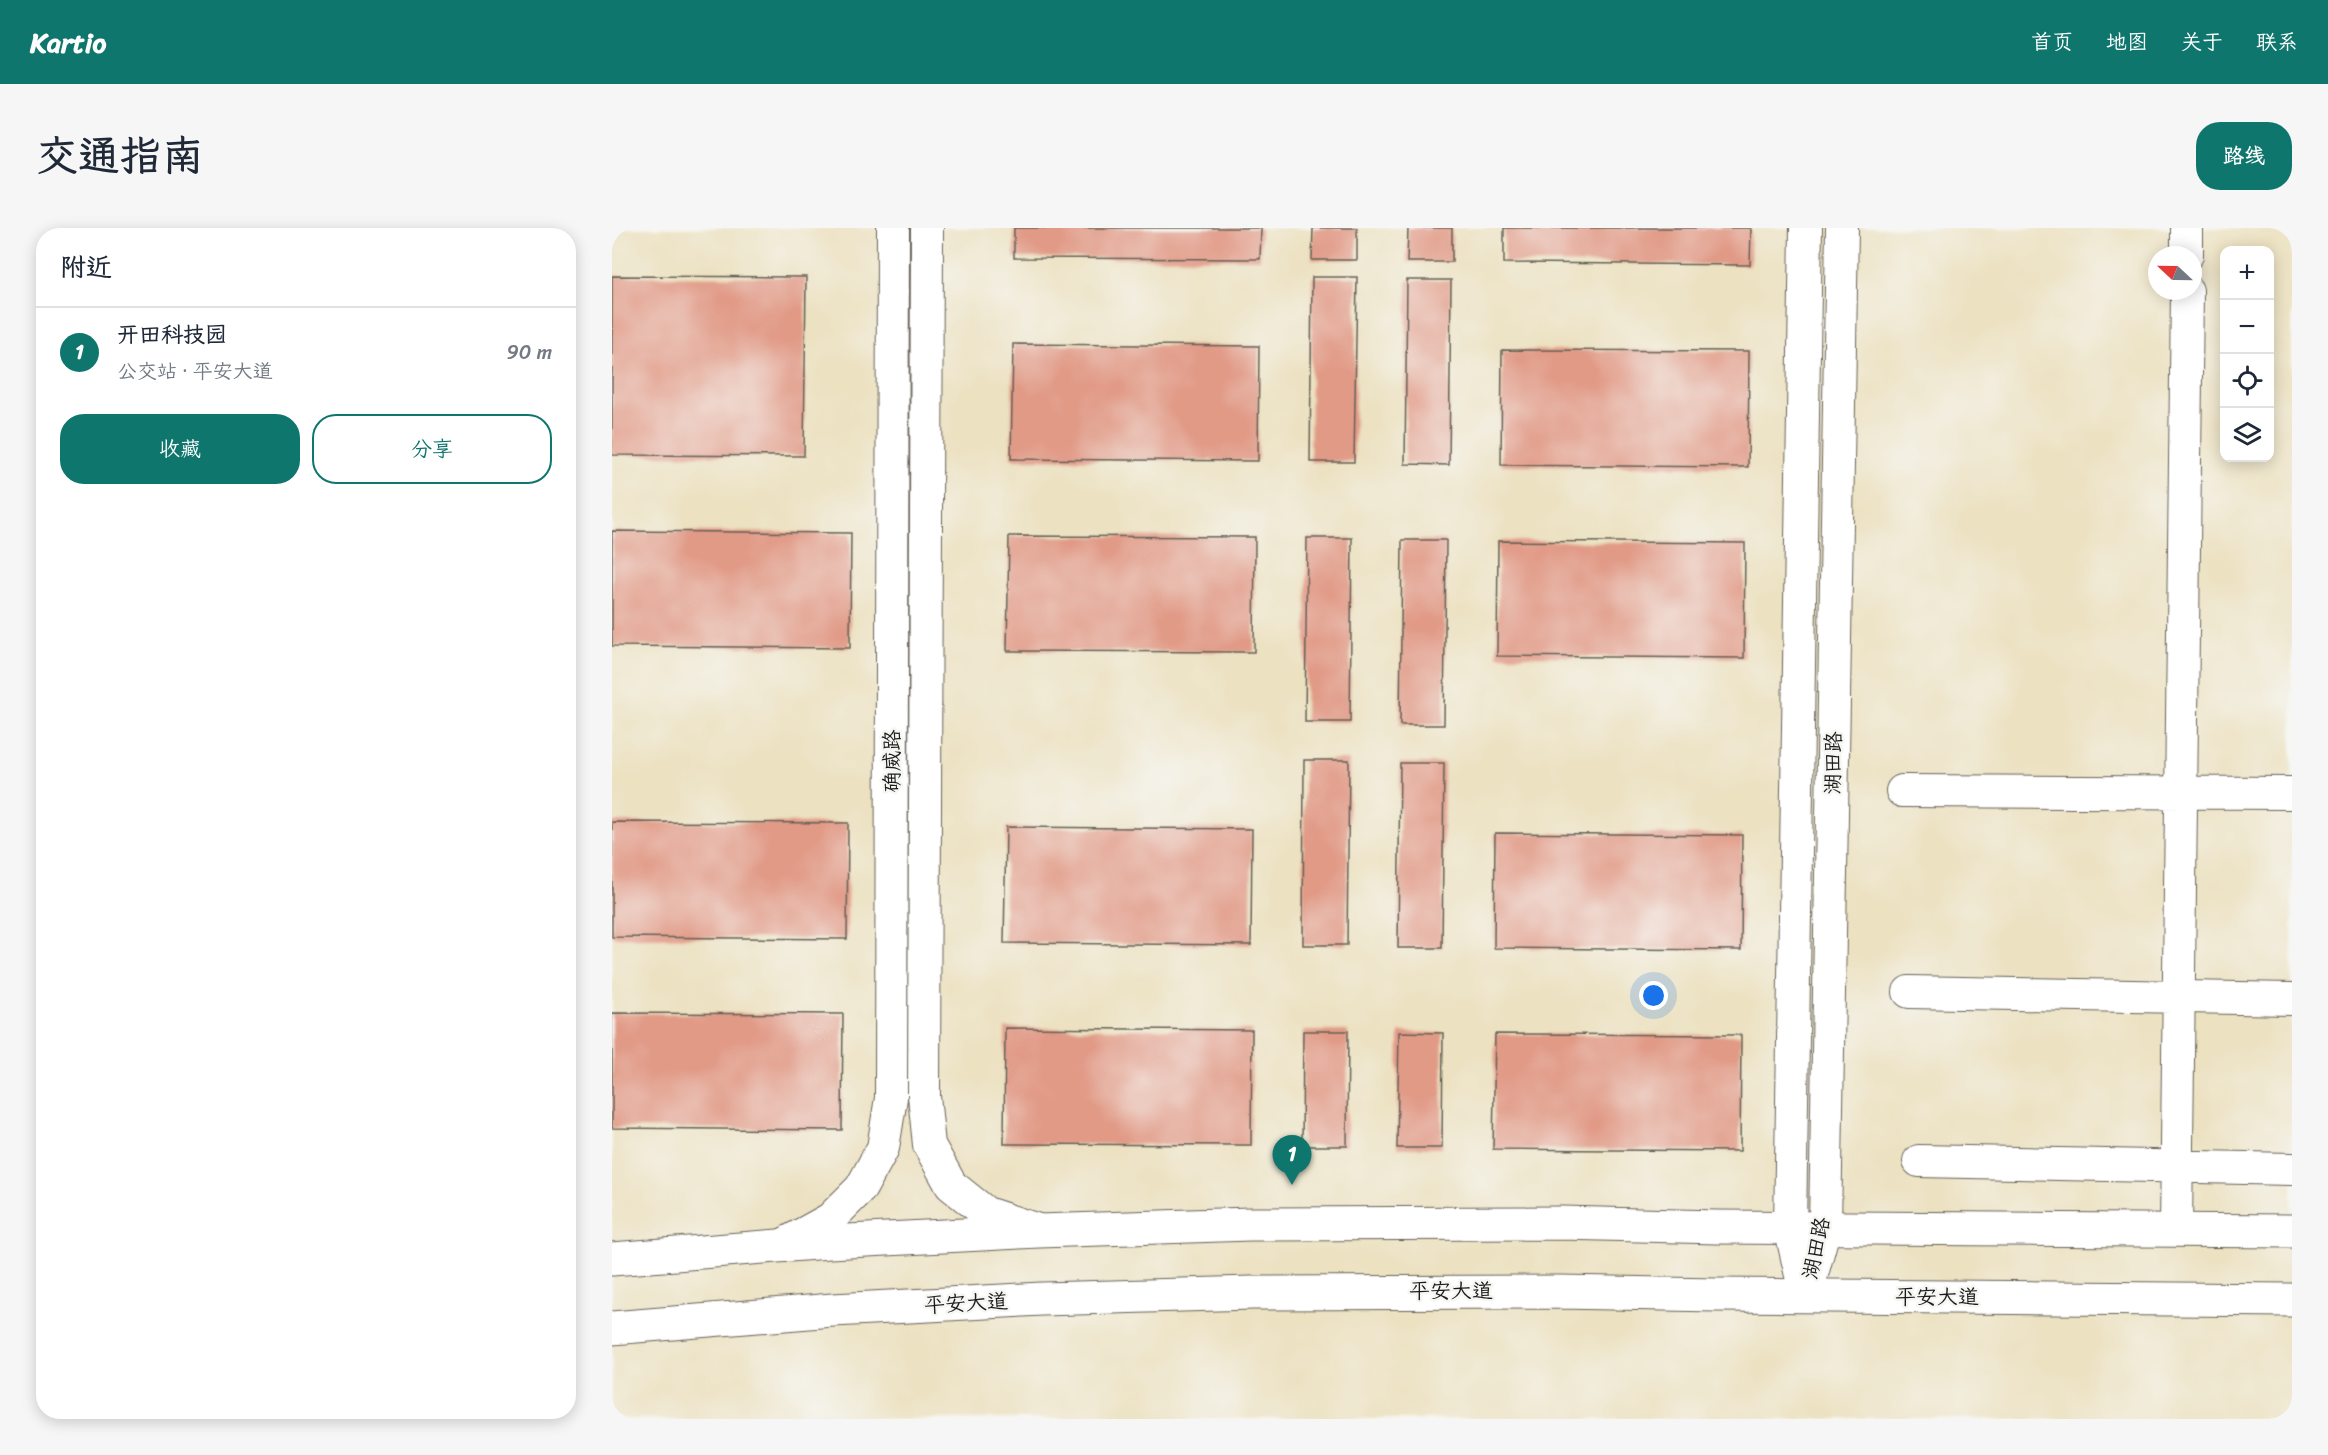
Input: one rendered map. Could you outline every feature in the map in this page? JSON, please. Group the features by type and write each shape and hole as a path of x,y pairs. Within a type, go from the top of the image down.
{"main road":[{"path":"612,1259 781,1246 1039,1231 1250,1224 1406,1222 2292,1231"},
{"name":"平安大道","path":"612,1328 833,1310 1042,1299 1240,1293 1560,1292 2292,1299"}],"street":[{"name":"确威路","path":"781,1246 830,1219 861,1188 883,1148 891,1098 893,228"},
{"name":"确威路","path":"927,228 924,1095 929,1145 951,1185 986,1213 1039,1231"},
{"name":"湖田路","path":"1806,228 1790,1227 1806,1296"},
{"name":"湖田路","path":"1806,1296 1825,1227 1842,228"},
{"path":"2187,228 2187,246"},
{"path":"2176,1230 2187,300"},
{"path":"1902,791 2292,793"},
{"path":"1909,992 2292,999"},
{"path":"1920,1161 2292,1169"}],"building":[{"path":"1014,228 1261,228 1260,259 1014,258"},
{"path":"1313,228 1357,228 1357,260 1312,260"},
{"path":"1408,228 1452,228 1452,262 1407,262"},
{"path":"1504,228 1751,228 1750,265 1504,263"},
{"path":"612,276 806,277 804,456 612,455"},
{"path":"1312,277 1357,277 1354,462 1310,462"},
{"path":"1407,280 1451,280 1449,465 1405,464"},
{"path":"1013,344 1259,346 1258,461 1011,459"},
{"path":"1502,350 1749,351 1748,467 1501,465"},
{"path":"612,531 851,533 850,648 612,646"},
{"path":"1009,536 1255,537 1254,652 1007,651"},
{"path":"1307,538 1352,538 1350,722 1305,722"},
{"path":"1402,540 1446,540 1444,725 1400,725"},
{"path":"1498,541 1745,543 1744,658 1497,656"},
{"path":"1304,760 1349,760 1347,945 1303,945"},
{"path":"1400,763 1444,763 1442,948 1398,948"},
{"path":"612,822 848,823 847,939 612,937"},
{"path":"1006,827 1252,829 1251,945 1004,943"},
{"path":"1495,833 1742,835 1741,950 1494,948"},
{"path":"612,1013 843,1014 842,1130 612,1128"},
{"path":"1005,1028 1252,1030 1251,1145 1004,1144"},
{"path":"1303,1031 1348,1031 1347,1146 1302,1146"},
{"path":"1399,1032 1443,1033 1442,1148 1397,1148"},
{"path":"1495,1034 1741,1035 1740,1151 1493,1149"}],"place":[{"name":"开田科技园","path":"1292,1185"}]}
